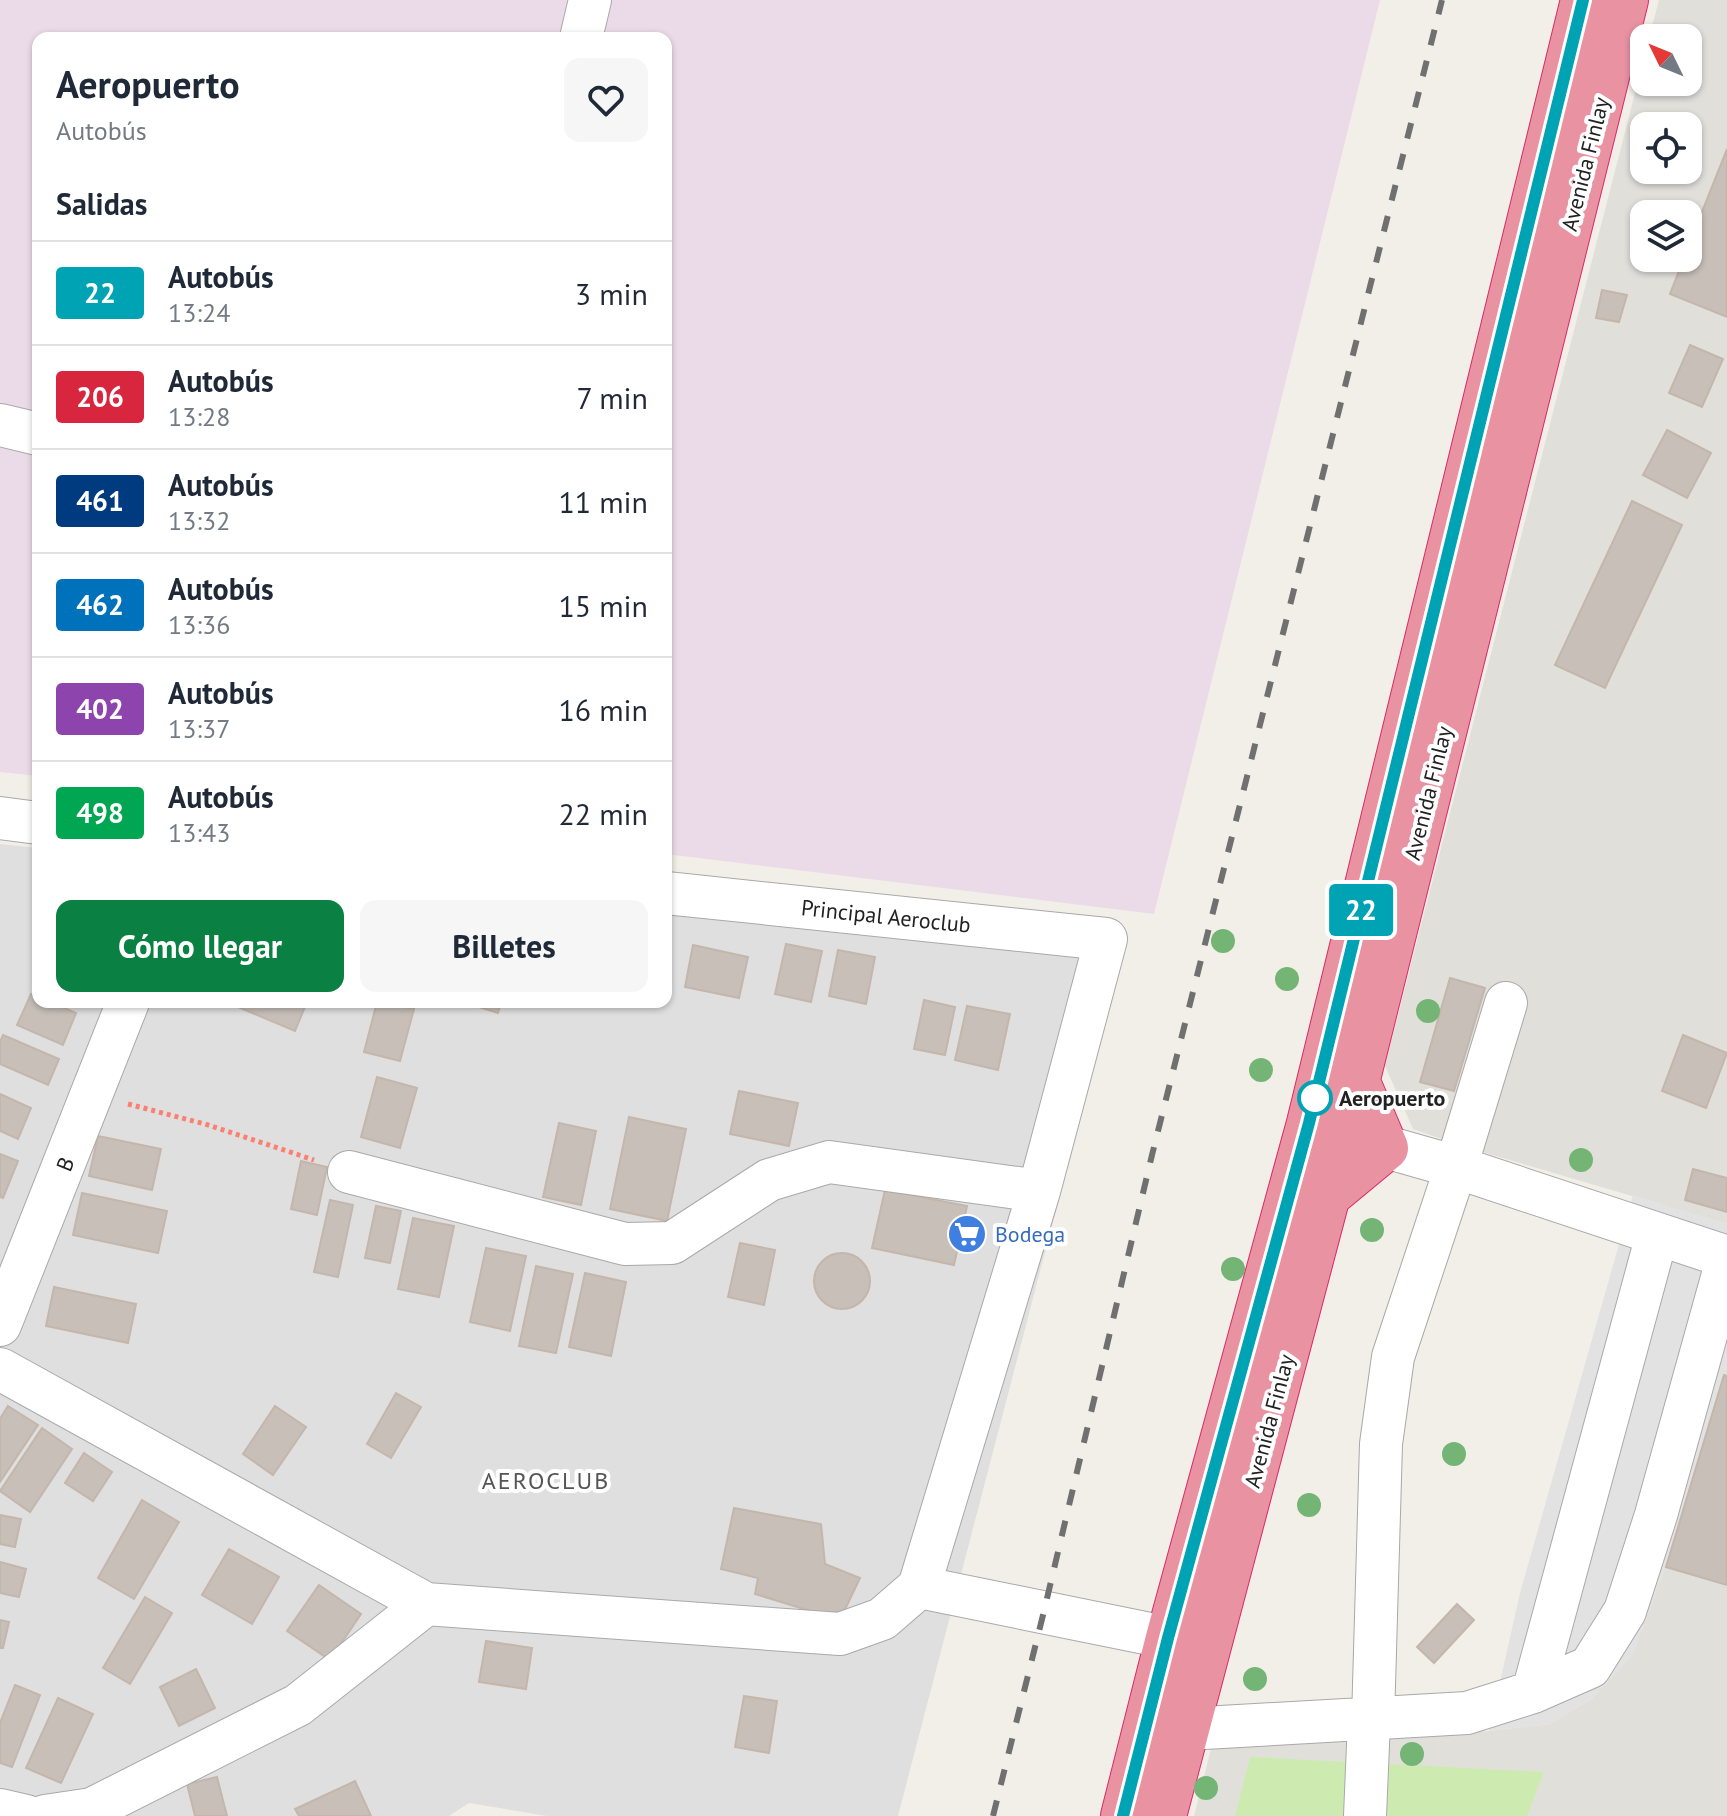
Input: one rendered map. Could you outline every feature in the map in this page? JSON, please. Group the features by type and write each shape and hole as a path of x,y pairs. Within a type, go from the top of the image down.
{"highway":[{"name":"Avenida Finlay","path":"1123,1816 1166,1725 1326,1129 1583,0"},
{"name":"Avenida Finlay","path":"1188,1642 1328,1196 1326,1129 1357,1080 1626,0"},
{"path":"1328,1196 1386,1148 1357,1080"},
{"name":"Avenida Finlay","path":"1164,1816 1166,1725"}],"street":[{"path":"582,32 590,0"},
{"path":"0,425 32,433"},
{"path":"0,818 32,822"},
{"name":"Principal Aeroclub","path":"672,894 1106,939 1039,1191"},
{"path":"1365,1816 1381,1444 1393,1357 1506,1003"},
{"name":"B","path":"0,1325 126,1008"},
{"path":"1166,1725 1371,1720 1467,1713 1533,1692 1590,1667 1625,1611 1656,1515 1727,1259 1456,1167 1326,1129"},
{"path":"0,1369 426,1604 840,1634 882,1619 919,1587 1039,1191 829,1162 769,1180 672,1243 625,1244 349,1172"},
{"path":"1533,1692 1657,1235"},
{"path":"919,1587 1188,1642"},
{"path":"45,1816 92,1809 298,1705 426,1604"},
{"path":"0,1810 26,1816"}],"path":[{"path":"92,1095 205,1124 349,1172"}],"shaded area":[{"path":"0,0 1380,0 1154,914 672,855 672,32 32,32 32,775 0,772"},
{"path":"1659,0 1727,0 1727,1224 1413,1129 1385,1066 1630,112 1630,184 1702,184 1702,112 1630,112 1634,96 1702,96 1702,24 1653,24"},
{"path":"0,844 32,847 32,1008 672,1008 672,915 1121,961 898,1816 547,1816 469,1803 449,1816 0,1816"},
{"path":"1633,1195 1727,1224 1727,1376 1724,1375 1666,1567 1633,1655 1593,1698 1550,1724 1489,1731 1520,1593"},
{"path":"1724,1375 1727,1376 1727,1816 1194,1816 1212,1745 1489,1731 1550,1724 1593,1698 1666,1567"}],"green space":[{"path":"1250,1757 1544,1772 1527,1816 1235,1816"}],"building":[{"path":"1727,149 1727,317 1670,294 1679,272 1702,272 1702,212"},
{"path":"1602,290 1627,295 1619,322 1596,318"},
{"path":"1690,345 1723,359 1702,407 1669,393"},
{"path":"1667,430 1711,453 1687,498 1643,475"},
{"path":"1632,501 1682,525 1605,688 1555,665"},
{"path":"786,944 822,951 811,1002 775,994"},
{"path":"693,945 748,957 739,998 685,987"},
{"path":"838,950 875,957 866,1004 829,996"},
{"path":"1450,978 1485,988 1454,1091 1420,1082"},
{"path":"31,994 32,1008 64,1008 76,1013 63,1045 17,1025"},
{"path":"924,1000 955,1007 945,1055 914,1049"},
{"path":"967,1006 1010,1014 998,1070 955,1060"},
{"path":"240,1008 305,1008 295,1031"},
{"path":"375,1008 414,1009 400,1061 364,1052"},
{"path":"482,1008 499,1008 498,1013"},
{"path":"3,1035 59,1059 48,1085 0,1064"},
{"path":"1683,1035 1727,1053 1706,1108 1662,1091"},
{"path":"377,1077 417,1088 400,1148 361,1137"},
{"path":"739,1091 798,1103 789,1146 730,1134"},
{"path":"0,1094 31,1108 18,1139 0,1131"},
{"path":"629,1117 686,1129 667,1221 610,1209"},
{"path":"559,1123 596,1131 581,1205 543,1197"},
{"path":"98,1136 161,1149 152,1190 89,1176"},
{"path":"0,1154 18,1161 3,1198 0,1197"},
{"path":"301,1161 327,1167 317,1215 291,1209"},
{"path":"1693,1169 1727,1178 1727,1212 1685,1200"},
{"path":"885,1190 967,1206 954,1265 872,1248"},
{"path":"82,1193 167,1211 158,1253 73,1235"},
{"path":"330,1200 353,1205 338,1277 314,1272"},
{"path":"376,1206 401,1211 390,1263 365,1258"},
{"path":"413,1218 454,1226 439,1297 398,1289"},
{"path":"740,1243 775,1250 764,1305 728,1297"},
{"path":"486,1248 526,1256 510,1331 470,1322"},
{"path":"842,1253 862,1261 870,1281 862,1301 842,1309 822,1301 814,1281 822,1261"},
{"path":"536,1266 573,1274 556,1353 519,1346"},
{"path":"585,1273 626,1282 611,1356 569,1347"},
{"path":"54,1287 136,1304 128,1343 46,1326"},
{"path":"1724,1375 1727,1376 1727,1585 1666,1567"},
{"path":"396,1393 421,1407 391,1458 367,1444"},
{"path":"8,1406 38,1425 0,1482 0,1419"},
{"path":"275,1406 306,1427 273,1475 243,1454"},
{"path":"42,1428 72,1449 30,1512 0,1491"},
{"path":"84,1453 112,1472 93,1501 65,1483"},
{"path":"142,1500 179,1522 134,1599 98,1578"},
{"path":"734,1508 821,1524 825,1564 860,1578 840,1620 755,1594 758,1578 721,1569"},
{"path":"0,1515 21,1519 15,1547 0,1544"},
{"path":"229,1549 279,1577 252,1624 202,1595"},
{"path":"0,1562 26,1569 19,1597 0,1593"},
{"path":"319,1585 361,1614 330,1660 287,1631"},
{"path":"145,1597 172,1613 130,1684 103,1668"},
{"path":"1457,1604 1474,1620 1434,1663 1417,1647"},
{"path":"0,1620 9,1622 3,1648 0,1648"},
{"path":"486,1641 532,1648 526,1689 479,1682"},
{"path":"196,1669 215,1708 179,1726 160,1687"},
{"path":"15,1685 40,1695 12,1767 0,1763 0,1723"},
{"path":"744,1696 777,1701 769,1753 735,1747"},
{"path":"58,1698 93,1714 61,1783 26,1768"},
{"path":"217,1777 227,1816 195,1816 187,1784"},
{"path":"355,1781 371,1816 299,1816 295,1809"}],"railway":[{"path":"993,1816 1152,1155 1442,0"}],"bus line":[{"name":"22","path":"1123,1816 1168,1638 1309,1123 1583,0"}],"place":[{"name":"Aeropuerto","path":"1315,1098"},
{"name":"Bodega","path":"967,1234"}],"district":[{"name":"AEROCLUB","path":"546,1480"}]}
